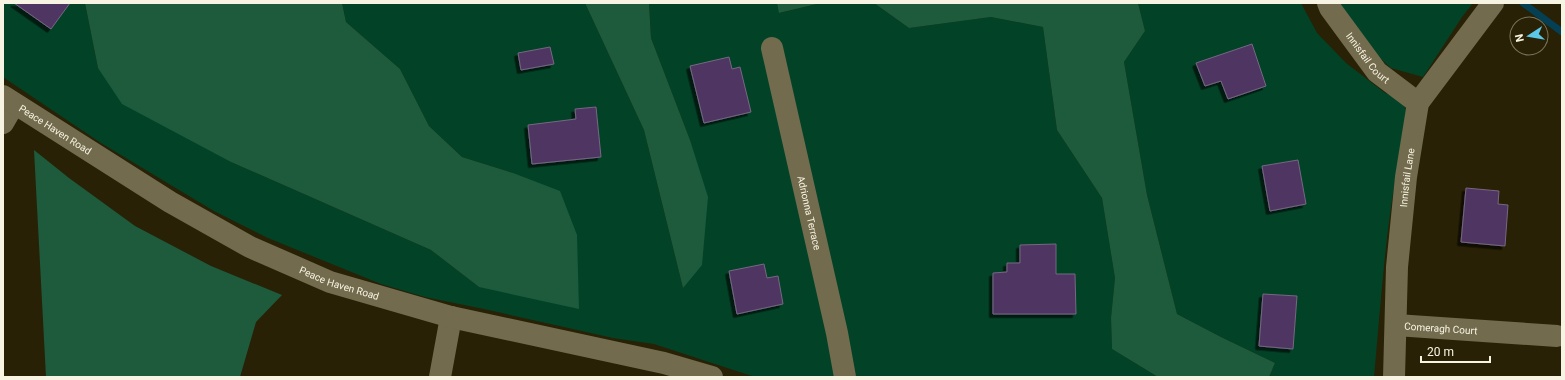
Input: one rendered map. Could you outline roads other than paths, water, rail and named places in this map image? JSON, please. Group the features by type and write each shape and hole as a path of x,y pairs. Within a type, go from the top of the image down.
{"street":[{"name":"Innisfail Court","path":"1328,3 1330,8 1377,72 1418,103"},
{"name":"Innisfail Lane","path":"1394,377 1398,260 1406,177 1418,103 1493,3"},
{"name":"Adrionna Terrace","path":"772,48 835,325 845,377"},
{"path":"3,123 9,100"},
{"name":"Peace Haven Road","path":"9,100 170,202 250,247 330,282 451,317 664,363 712,377"},
{"path":"440,377 451,317"},
{"name":"Comeragh Court","path":"1396,325 1557,336"}],"waterway":[{"path":"1523,3 1562,32"}]}
